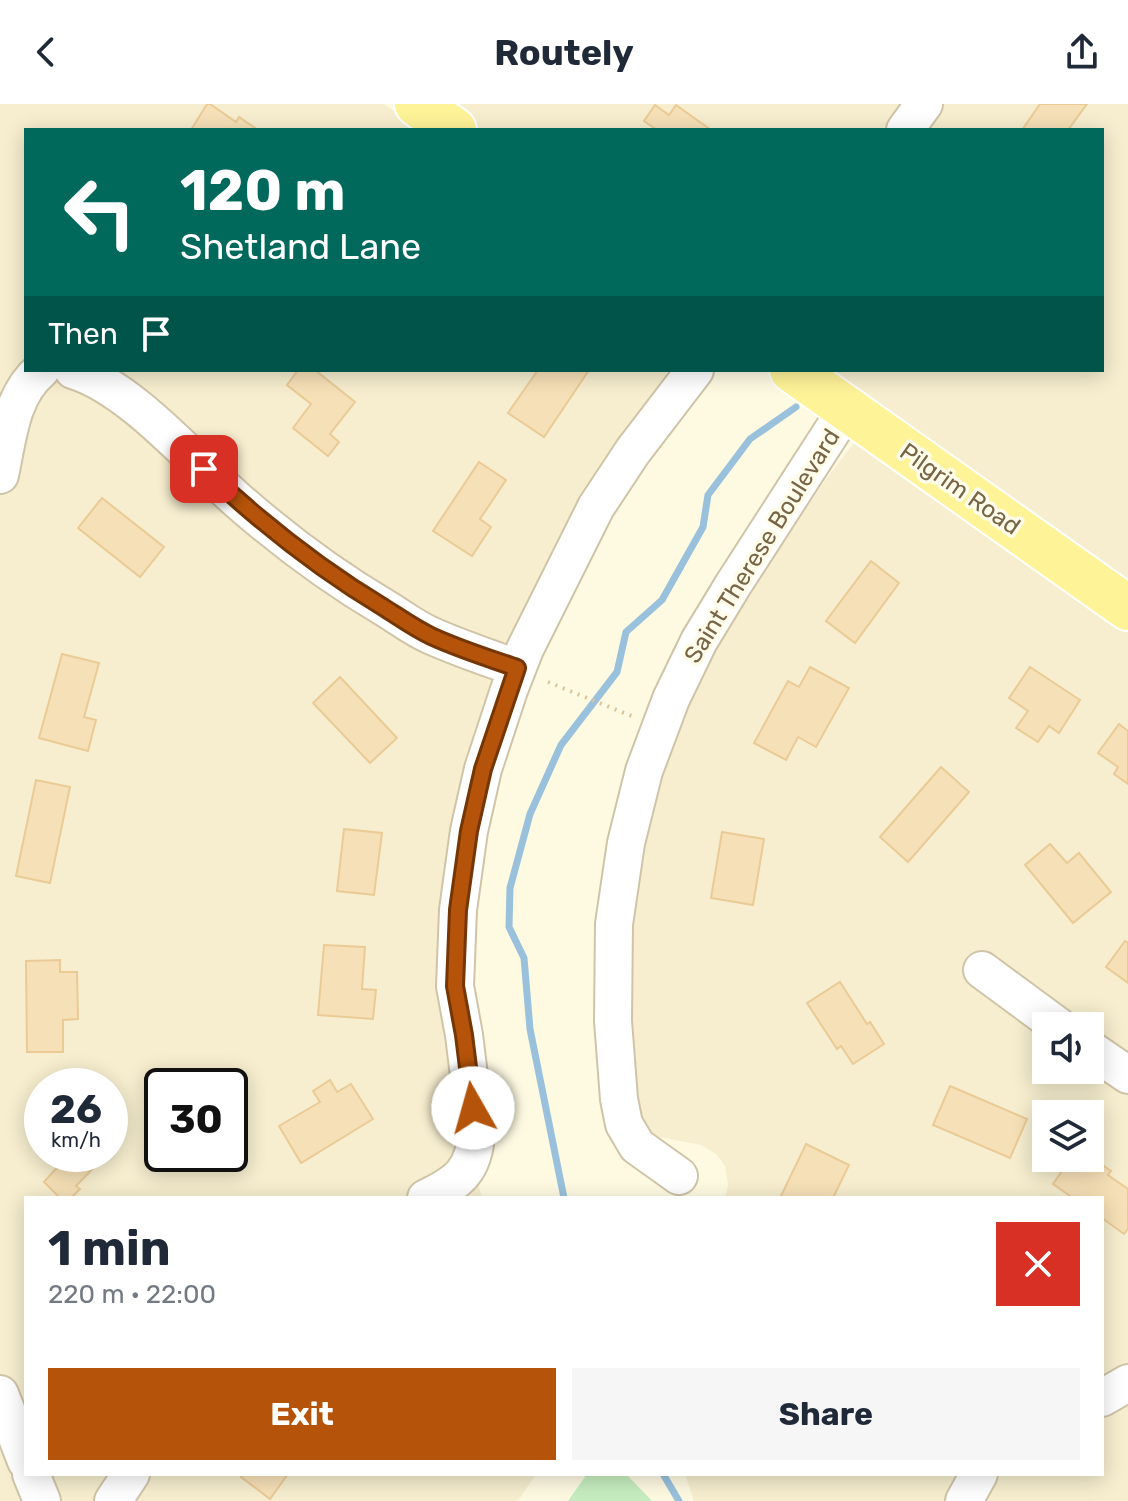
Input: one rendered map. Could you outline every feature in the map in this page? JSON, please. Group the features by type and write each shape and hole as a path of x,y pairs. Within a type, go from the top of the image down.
{"main road":[{"path":"417,104 451,128"},
{"name":"Pilgrim Road","path":"795,372 1128,608"}],"street":[{"path":"906,128 924,104"},
{"path":"0,475 21,392 38,372"},
{"path":"79,372 113,390 146,415 242,505 346,584 428,635 532,675"},
{"path":"430,1196 451,1186 468,1167 476,1132 455,986 458,910 469,831 483,769 532,675 596,507 633,451 693,372"},
{"name":"Saint Therese Boulevard","path":"679,1176 637,1146 624,1124 619,1099 613,1021 614,924 626,843 649,756 671,699 699,641 847,408"},
{"path":"982,970 1039,1012"},
{"path":"1104,1059 1128,1075"},
{"path":"1104,1397 1128,1383"},
{"path":"0,1394 24,1456"},
{"path":"32,1476 42,1501"},
{"path":"113,1501 130,1476"},
{"path":"964,1501 978,1476"}],"path":[{"path":"532,675 631,716"}],"shaded area":[{"path":"0,104 384,104 418,128 24,128 24,372 683,372 467,787 463,1123 481,1196 24,1196 24,1476 535,1476 518,1501 0,1501"},
{"path":"443,104 1128,104 1128,583 830,372 1104,372 1104,128 478,128"},
{"path":"862,441 1128,625 1128,1501 694,1501 686,1476 1104,1476 1104,1196 725,1196 728,1185 725,1166 716,1154 701,1145 654,1136 645,1129 639,1118 626,989 633,893 645,833 666,758 698,675 735,613 826,479 853,444"}],"green space":[{"path":"586,1476 628,1476 652,1501 568,1501"}],"building":[{"path":"207,104 210,104 236,122 239,117 255,128 192,128"},
{"path":"1040,104 1087,104 1069,128 1023,128"},
{"path":"655,105 669,115 676,105 708,128 654,128 644,121"},
{"path":"297,372 318,372 355,402 330,434 339,442 328,456 293,428 311,404 287,385"},
{"path":"537,372 588,372 544,437 508,413"},
{"path":"479,462 506,480 480,519 491,527 472,556 433,531"},
{"path":"102,498 164,547 140,577 78,528"},
{"path":"871,561 899,583 855,643 826,621"},
{"path":"62,654 99,663 84,717 96,720 88,751 39,738"},
{"path":"810,667 849,688 816,747 798,737 786,760 754,743 788,681 799,687"},
{"path":"1030,667 1080,700 1059,733 1049,726 1038,742 1016,728 1028,711 1009,698"},
{"path":"340,677 397,738 370,763 313,703"},
{"path":"1119,724 1128,731 1128,784 1114,774 1118,767 1098,753"},
{"path":"941,767 969,792 908,862 880,837"},
{"path":"36,780 70,787 50,883 16,876"},
{"path":"344,829 382,833 374,895 337,891"},
{"path":"722,832 764,839 753,905 711,898"},
{"path":"1050,844 1067,863 1079,853 1111,892 1073,923 1025,865"},
{"path":"1125,941 1128,943 1128,983 1106,967"},
{"path":"324,945 365,947 362,989 376,990 373,1019 318,1015"},
{"path":"60,960 60,972 77,972 78,1019 63,1020 63,1052 27,1052 26,961"},
{"path":"840,982 884,1044 853,1064 841,1046 837,1049 807,1003"},
{"path":"330,1080 337,1092 351,1084 373,1119 301,1163 279,1126 320,1102 313,1091"},
{"path":"950,1086 1027,1119 1010,1158 933,1125"},
{"path":"806,1144 849,1165 834,1196 781,1196"},
{"path":"1104,1166 1111,1171 1108,1175 1128,1189 1128,1229 1124,1234 1104,1219 1104,1196 1070,1196 1053,1184 1061,1172 1104,1172"},
{"path":"53,1172 90,1172 76,1186 80,1189 73,1196 58,1196 44,1182"},
{"path":"242,1476 287,1476 270,1499"}],"waterway":[{"path":"564,1196 530,1029 524,958 509,927 510,888 530,814 561,745 617,672 626,632 662,600 703,527 708,495 750,439 796,407"},
{"path":"664,1476 679,1501"}],"route":[{"path":"204,469 242,505 315,563 357,591 428,635 517,668 483,769 469,831 458,910 455,986 473,1108"}]}
